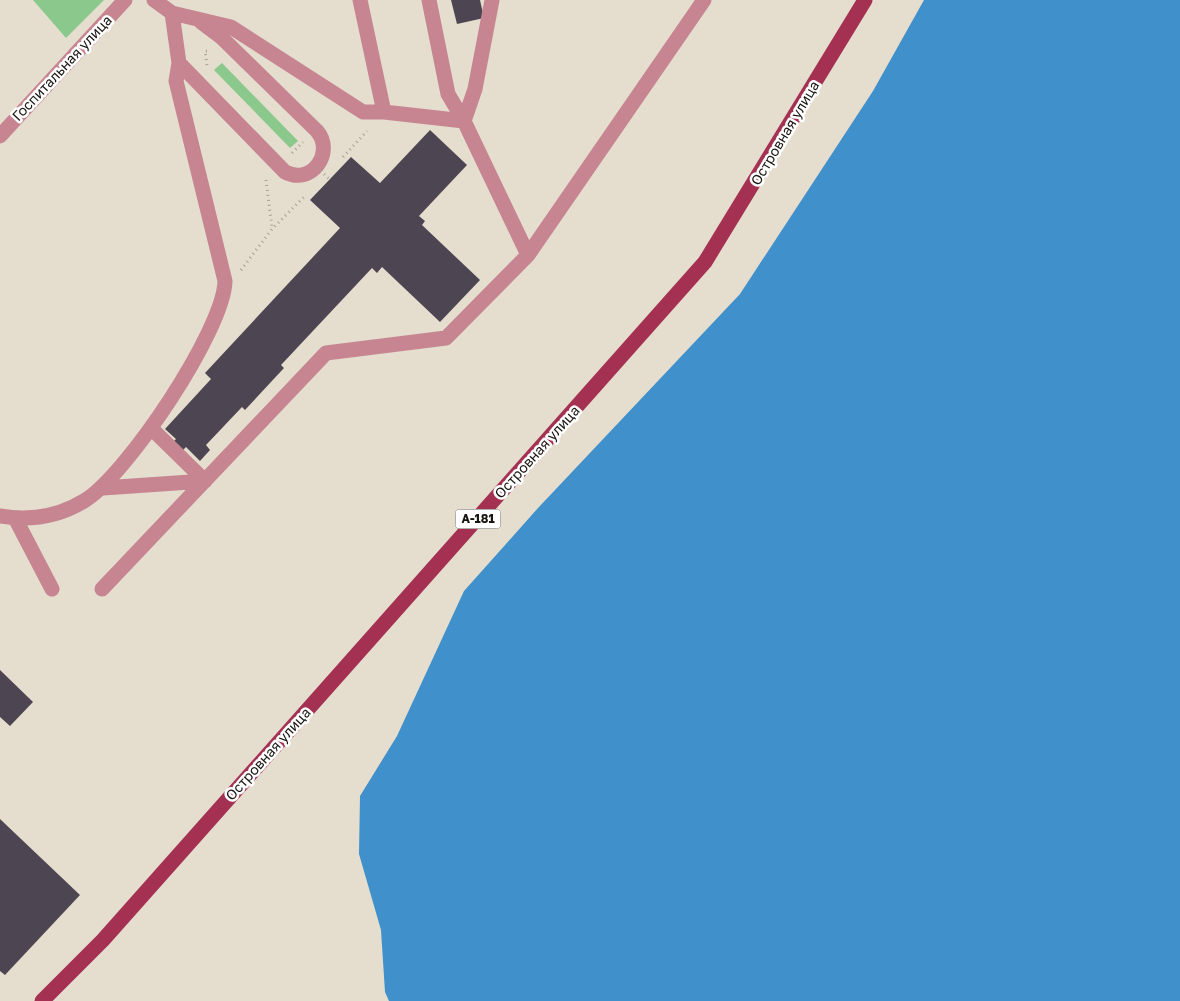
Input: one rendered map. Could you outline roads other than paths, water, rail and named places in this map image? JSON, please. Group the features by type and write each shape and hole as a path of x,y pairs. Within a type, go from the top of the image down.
{"main road":[{"name":"Островная улица","path":"42,1001 103,940 705,262 865,0"}],"street":[{"name":"Госпитальная улица","path":"0,136 125,0"},
{"path":"154,0 172,13 231,26 364,112 384,112 464,121"},
{"path":"360,0 384,112"},
{"path":"429,0 448,94 464,121 528,255"},
{"path":"464,121 477,80 492,0"},
{"path":"102,589 326,353 446,338 528,255 704,0"},
{"path":"0,516 35,519 70,509 103,488 151,428 202,346 219,311 224,292 224,282 176,81 178,63 172,13"},
{"path":"178,63 285,172 294,175 305,174 316,167 323,154 321,136 214,32 197,19"},
{"path":"151,428 205,481"},
{"path":"103,488 205,481"},
{"path":"15,518 52,589"}],"water":[{"path":"924,0 1180,0 1180,1001 389,1001 385,992 381,930 359,854 360,796 397,736 464,591 538,508 740,294 873,91"}]}
